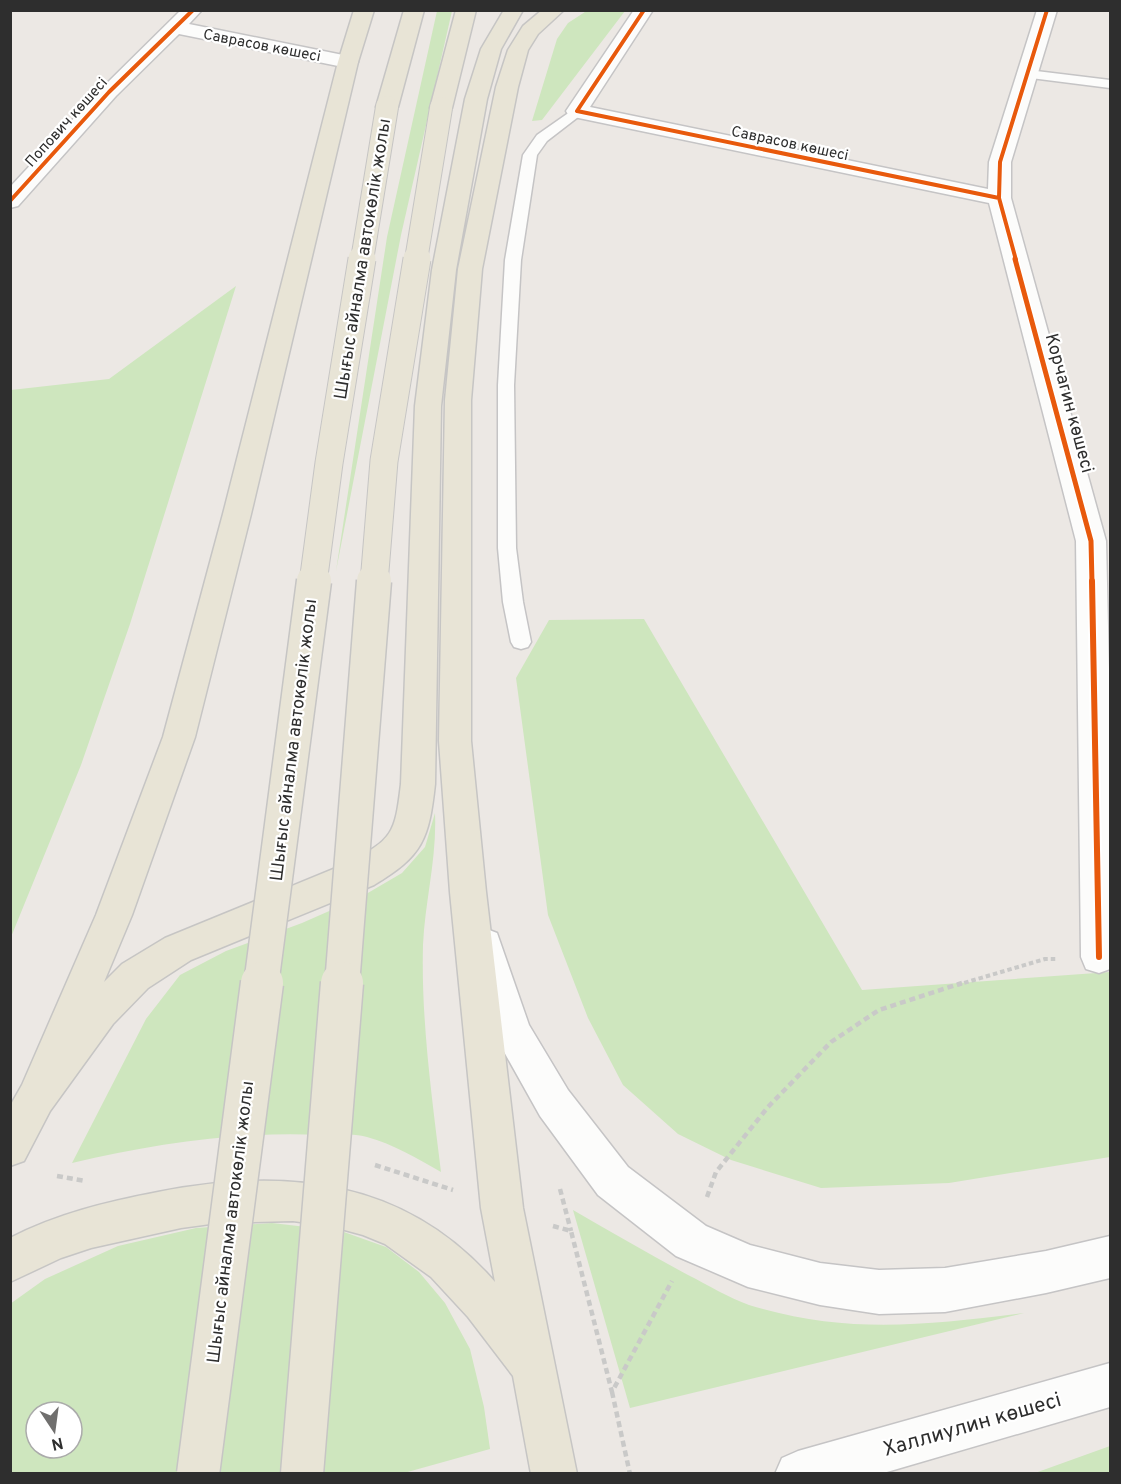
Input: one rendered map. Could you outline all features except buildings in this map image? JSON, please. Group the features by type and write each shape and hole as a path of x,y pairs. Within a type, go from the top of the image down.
{"main road":[{"path":"10,1147 36,1098 114,915 179,736 237,514 348,62 364,10"},
{"name":"Шығыс айналма автокөлік жолы","path":"198,1473 328,463 387,107 414,10"},
{"path":"302,1473 384,461 441,108 465,10"},
{"path":"36,1098 100,1012 135,976 178,949 215,932 361,874 384,861 407,839 414,820 418,784 428,406 444,270 476,99 491,49 514,10"},
{"path":"550,1452 531,1366 502,1208 468,892 455,741 458,400 470,269 507,87 518,50 530,30 555,10"},
{"path":"10,1261 60,1237 123,1219 186,1205 261,1198 334,1205 376,1216 431,1249 474,1288 531,1366"}],"street":[{"name":"Попович көшесі","path":"10,201 109,92 193,10"},
{"path":"577,111 644,10"},
{"name":"Корчагин көшесі","path":"1047,10 1000,162 999,198 1101,541 1099,957"},
{"name":"Саврасов көшесі","path":"177,28 348,62"},
{"name":"Саврасов көшесі","path":"577,111 999,198"},
{"path":"468,892 512,1032 554,1103 613,1181 691,1241 748,1266 820,1284 879,1292 945,1290 1046,1272 1110,1257"},
{"name":"Халлиулин көшесі","path":"798,1473 1110,1385"}],"lane":[{"path":"1028,74 1110,84"},
{"path":"521,642 513,602 507,548 506,385 513,260 530,155 542,138 577,111"}],"path":[{"path":"705,1200 716,1172 768,1107 831,1042 879,1010 1045,959 1099,957"},
{"path":"542,1223 571,1231 630,1473"},
{"path":"612,1392 672,1280"}],"green space":[{"path":"588,10 625,11 542,120 532,121 557,39 568,23"},
{"path":"437,11 452,11 401,235 336,571 387,237"},
{"path":"236,286 130,624 81,765 11,937 11,390 109,379"},
{"path":"644,619 862,990 1110,972 1110,1157 949,1183 821,1188 731,1160 678,1134 623,1085 588,1018 548,915 516,678 549,620"},
{"path":"435,813 434,846 424,929 423,973 428,1059 441,1172 386,1144 367,1137 350,1135 258,1135 196,1140 72,1163 146,1019 180,975 226,951 302,923 361,897 402,873 425,847"},
{"path":"573,1210 726,1295 749,1305 785,1314 820,1321 886,1325 920,1324 1024,1313 630,1408"},
{"path":"272,1223 341,1231 386,1247 419,1272 445,1303 470,1349 484,1407 490,1449 404,1473 11,1473 10,1304 45,1279 118,1246 196,1228"},
{"path":"1110,1446 1110,1473 1035,1473"}],"cycle path":[{"path":"10,201 109,92 193,10"},
{"path":"644,10 577,111 999,198"},
{"path":"1047,10 1000,162 999,198 1091,541 1099,957"}]}
